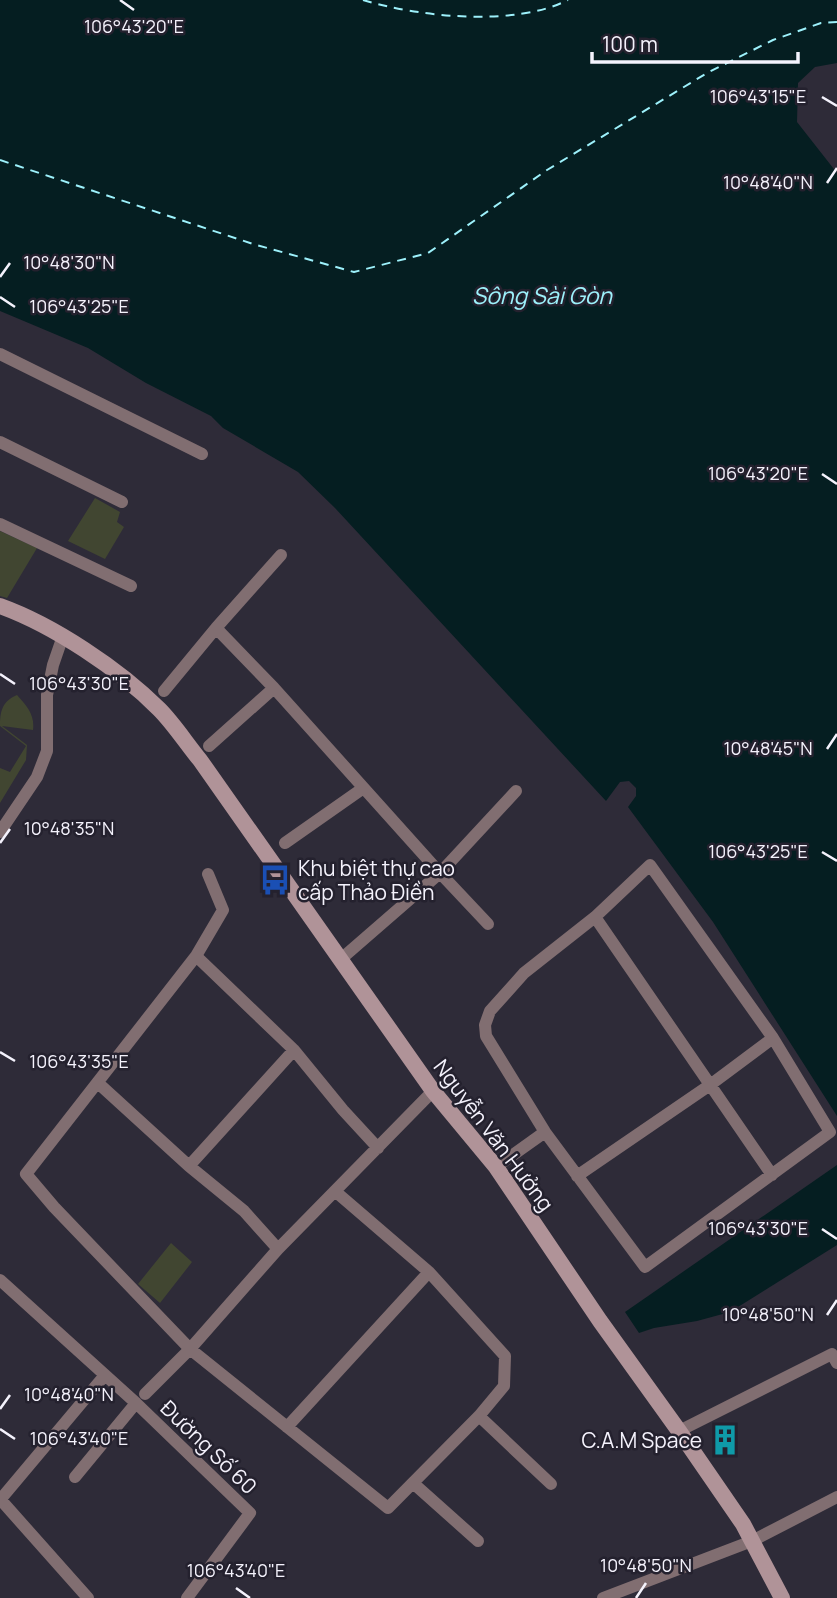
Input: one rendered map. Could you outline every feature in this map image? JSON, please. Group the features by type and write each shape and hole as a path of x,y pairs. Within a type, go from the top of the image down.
{"main road":[{"path":"0,606 21,613 62,636"},
{"name":"Nguyễn Văn Hưởng","path":"62,636 97,658 158,708 200,760 433,1091 496,1167 743,1524 782,1598"}],"street":[{"path":"0,354 202,454"},
{"path":"0,442 122,502"},
{"path":"0,524 131,586"},
{"path":"164,691 281,555"},
{"path":"216,628 274,688 362,789 488,924"},
{"path":"0,832 37,776 47,751 47,695 62,636"},
{"path":"209,746 274,688"},
{"path":"285,843 362,789"},
{"path":"341,959 440,873 516,790"},
{"path":"650,864 773,1038 830,1132 645,1267 545,1132 486,1036 485,1025 490,1011 524,973 595,917 650,864"},
{"path":"208,874 223,910 196,956 26,1174 54,1207 190,1349 388,1508 479,1416 504,1386 505,1356 429,1272 336,1192"},
{"path":"595,917 772,1175"},
{"path":"196,956 294,1050 378,1148"},
{"path":"577,1176 710,1085 773,1038"},
{"path":"189,1166 294,1050"},
{"path":"98,1083 189,1166 244,1211 278,1248"},
{"path":"75,1477 141,1399 190,1349 278,1248 433,1091"},
{"path":"496,1167 545,1132"},
{"path":"287,1427 429,1272"},
{"name":"Đường Số 60","path":"0,1280 105,1375 141,1399 250,1513 187,1598"},
{"path":"679,1431 832,1354 837,1363"},
{"path":"88,1598 0,1499 105,1375"},
{"path":"479,1416 551,1484"},
{"path":"413,1483 478,1541"},
{"path":"603,1598 752,1541 837,1497"}],"shaded area":[{"path":"95,498 120,512 117,522 124,527 105,559 68,541"},
{"path":"0,531 37,548 7,598 0,596"},
{"path":"17,695 31,715 33,730 2,726 27,745 26,760 0,803 0,768 10,772 26,746 0,726 3,708 8,700"},
{"path":"171,1243 192,1262 160,1303 138,1284"}],"water":[{"name":"Sông Sài Gòn","path":"0,0 837,0 837,63 815,67 798,83 797,122 837,173 837,1116 713,922 628,807 636,796 636,788 629,781 620,782 606,801 335,508 298,472 223,428 211,416 146,383 88,348 0,311"},
{"path":"837,1165 837,1245 730,1312 639,1333 625,1312"}],"ferry route":[{"path":"363,0 411,11 467,16 521,14 568,0"},
{"path":"0,160 253,244 354,272 428,253 547,170 707,73 773,40 821,23 837,22"}],"place":[{"name":"Khu biệt thự cao cấp Thảo Điền","path":"275,880"},
{"name":"C.A.M Space","path":"725,1440"}]}
